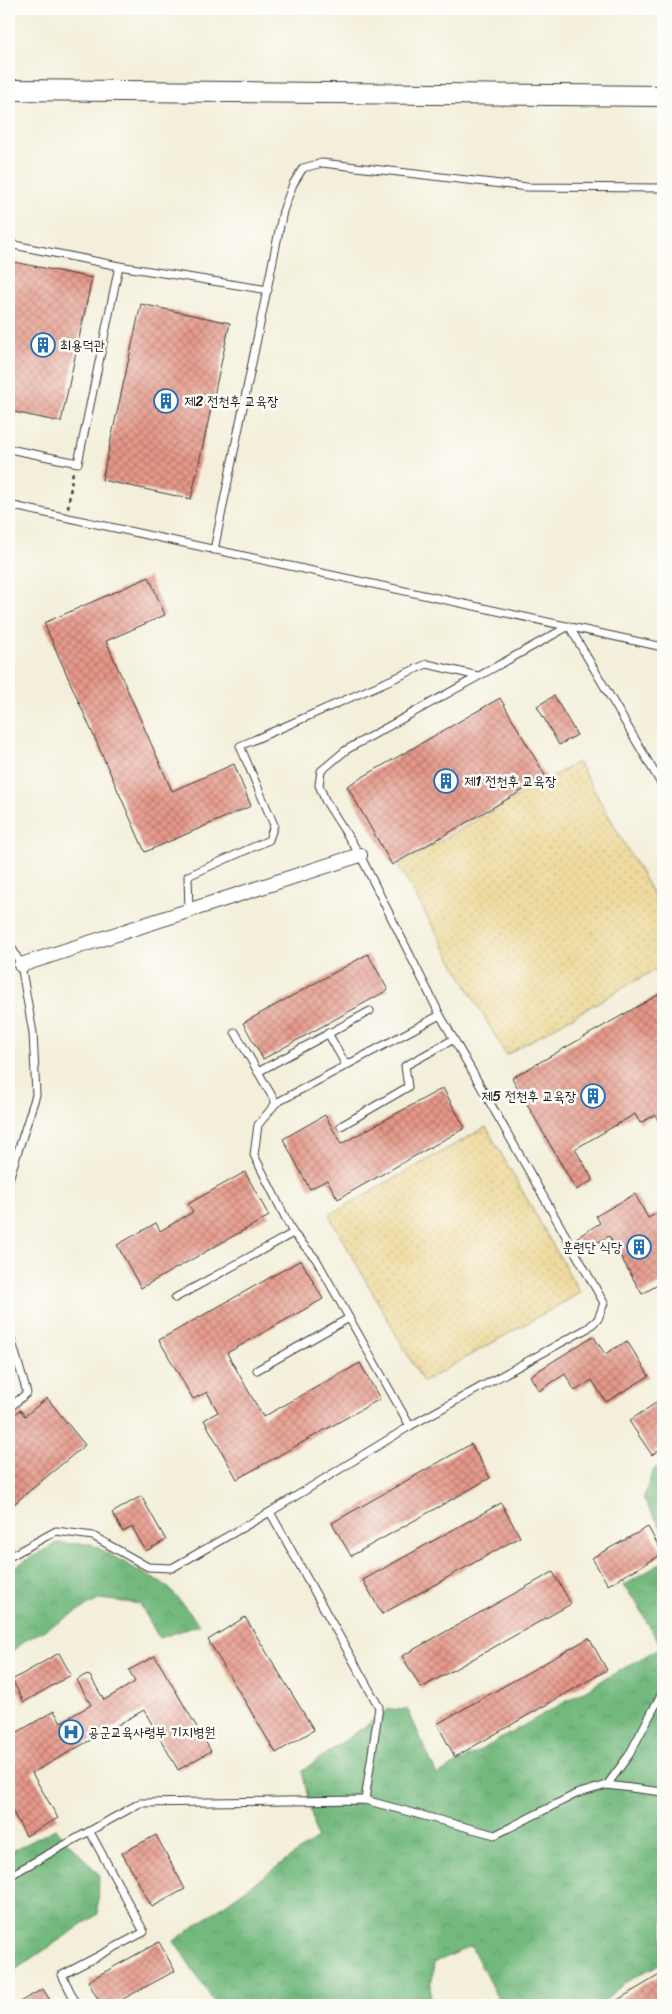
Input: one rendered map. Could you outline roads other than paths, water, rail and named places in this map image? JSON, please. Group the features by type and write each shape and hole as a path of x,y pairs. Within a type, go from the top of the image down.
{"main road":[{"path":"9,90 663,96"}],"street":[{"path":"21,965 360,854"}],"lane":[{"path":"214,550 283,211 293,184 303,168 322,163 527,187 663,188"},
{"path":"9,244 119,266 268,290"},
{"path":"9,449 78,463 119,266"},
{"path":"9,505 663,647"},
{"path":"9,1557 56,1531 93,1536 148,1567 172,1568 270,1512 410,1426 588,1328 598,1319 604,1303 440,1015 360,854 325,800 319,784 320,771 346,750 569,626"},
{"path":"569,626 663,788"},
{"path":"189,910 188,876 269,840 274,825 240,746 427,664 478,676"},
{"path":"9,942 21,965 33,1033 36,1096 9,1178"},
{"path":"258,1072 370,1011"},
{"path":"410,1426 316,1259 292,1233 254,1155 258,1125 276,1103 440,1015"},
{"path":"235,1032 276,1103"},
{"path":"328,1033 346,1065"},
{"path":"341,1126 408,1087 406,1066 454,1039"},
{"path":"175,1298 292,1233"},
{"path":"257,1370 349,1318"},
{"path":"9,1332 27,1393 9,1408"},
{"path":"270,1512 379,1707 365,1800"},
{"path":"607,1785 629,1754 663,1691"},
{"path":"9,1876 140,1804 365,1800 495,1835 576,1794 607,1785 663,1792"},
{"path":"77,2005 62,1975 144,1932 90,1832"}],"place":[{"name":"최용덕관","path":"43,345"},
{"name":"제2 전천후 교육장","path":"166,401"},
{"name":"제1 전천후 교육장","path":"446,781"},
{"name":"제5 전천후 교육장","path":"593,1096"},
{"name":"훈련단 식당","path":"639,1247"},
{"name":"공군교육사령부 기지병원","path":"71,1732"}]}
